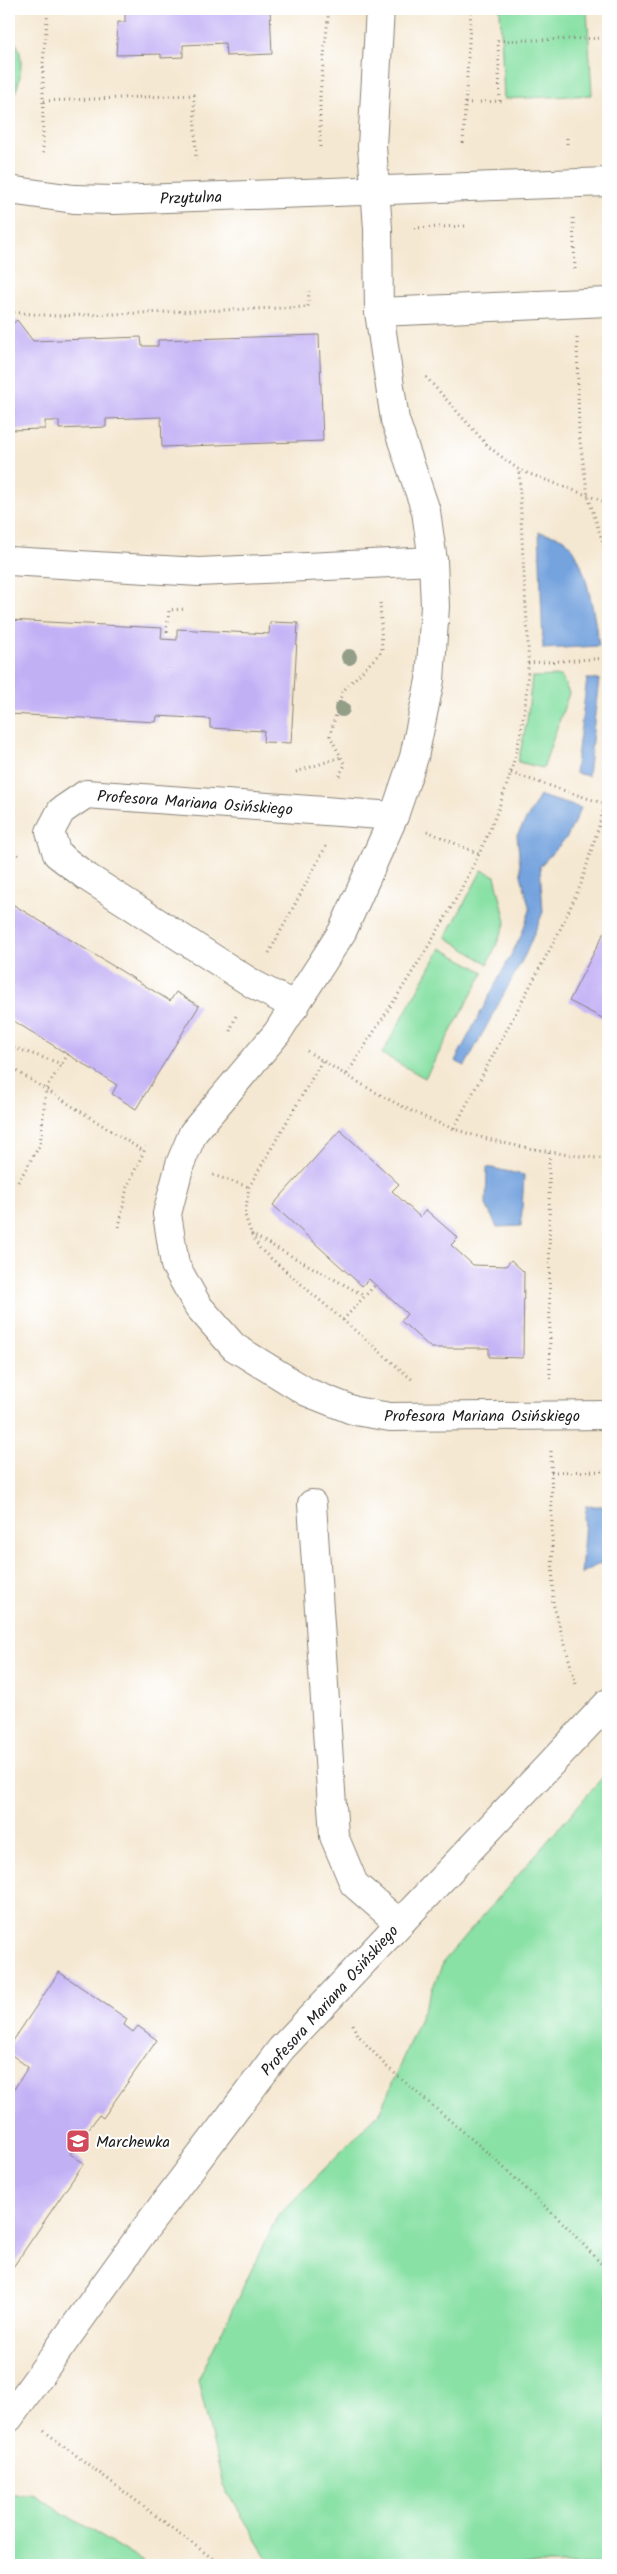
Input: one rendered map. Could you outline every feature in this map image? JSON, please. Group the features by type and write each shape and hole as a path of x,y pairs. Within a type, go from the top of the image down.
{"street":[{"path":"375,190 372,146 380,9"},
{"name":"Przytulna","path":"9,190 74,199 114,200 608,182"},
{"name":"Profesora Mariana Osińskiego","path":"375,190 378,229 379,312 395,420 426,510 433,561 435,606 430,680 414,757 394,816 342,932 277,1033 193,1133 180,1164 167,1214 175,1265 198,1306 234,1347 308,1392 355,1411 390,1417 608,1415"},
{"path":"379,312 608,302"},
{"path":"9,561 199,572 433,561"},
{"name":"Profesora Mariana Osińskiego","path":"295,1006 254,984 87,877 57,854 50,832 61,811 86,794 394,816"},
{"path":"312,1504 334,1836 354,1884 398,1923"},
{"name":"Profesora Mariana Osińskiego","path":"11,2411 281,2049 398,1923 608,1703"}],"path":[{"path":"44,153 43,63 48,9"},
{"path":"320,147 320,94 329,9"},
{"path":"463,143 471,9"},
{"path":"465,103 500,102 498,41 608,38"},
{"path":"44,101 194,95 196,160"},
{"path":"574,244 575,254"},
{"path":"9,312 56,316 308,306 309,291"},
{"path":"577,356 579,435 588,496 608,559"},
{"path":"425,376 489,447 519,470 608,503"},
{"path":"347,1074 452,908 480,854 511,773 522,724 528,663 519,470"},
{"path":"338,776 345,765 330,736 342,692 382,651 382,609 377,582 377,564"},
{"path":"528,663 608,658"},
{"path":"511,773 608,805"},
{"path":"454,1128 558,934 581,884 608,805 608,796"},
{"path":"447,840 480,854"},
{"path":"228,1036 241,1004 254,984 326,844"},
{"path":"277,1033 387,1099 454,1128 549,1153 608,1159"},
{"path":"9,1046 62,1064"},
{"path":"18,1182 40,1145 46,1089 68,1054"},
{"path":"322,1061 249,1187 245,1215 251,1233 260,1249 417,1383"},
{"path":"9,1066 143,1151"},
{"path":"119,1226 127,1187 143,1151 149,1143"},
{"path":"251,1233 365,1296"},
{"path":"343,1320 375,1285"},
{"path":"551,1472 608,1471"},
{"path":"553,1603 576,1686"},
{"path":"340,1986 356,2033 386,2066 488,2153 564,2224 608,2271"},
{"path":"11,2411 221,2565"}],"green space":[{"path":"500,9 587,9 592,95 504,99"},
{"path":"9,37 18,48 21,63 15,94 9,97"},
{"path":"561,676 569,693 543,768 518,762 527,721 532,677"},
{"path":"482,870 495,876 506,922 488,964 446,937"},
{"path":"441,948 484,972 425,1078 382,1054"},
{"path":"608,1771 608,2565 272,2565 223,2485 198,2380 277,2217 380,2112 444,1961"},
{"path":"9,2495 33,2495 148,2565 9,2565"}],"water":[{"path":"539,532 565,540 579,559 588,589 599,646 543,649"},
{"path":"587,679 599,679 588,776 575,773"},
{"path":"540,796 581,808 567,837 540,866 543,912 526,953 465,1066 455,1061 521,936 530,910 521,875 517,835"},
{"path":"487,1167 524,1175 521,1226 497,1227 486,1205"},
{"path":"586,1506 608,1506 608,1559 581,1574"}],"building":[{"path":"125,9 270,9 272,54 226,56 225,43 183,45 183,57 161,58 161,54 116,55 118,22 125,22"},
{"path":"17,320 33,341 141,337 142,346 158,346 158,340 319,335 323,441 162,447 161,417 106,419 106,427 59,429 59,421 45,421 45,429 9,430 9,327"},
{"path":"9,620 162,628 161,639 177,640 177,629 269,634 270,622 298,623 291,743 263,742 264,731 210,728 210,719 157,716 156,722 9,714"},
{"path":"9,902 170,1001 176,992 199,1006 136,1109 112,1094 117,1085 9,1018"},
{"path":"608,925 608,1021 569,1001"},
{"path":"340,1130 399,1184 392,1191 420,1217 426,1210 458,1238 451,1245 473,1265 506,1266 511,1260 524,1272 523,1358 489,1357 489,1348 431,1348 401,1321 407,1314 369,1279 362,1286 273,1205"},
{"path":"59,1972 127,2019 124,2025 133,2032 138,2026 157,2040 103,2118 99,2115 70,2154 84,2163 9,2273 9,2097 28,2067 9,2053 9,2047"}],"place":[{"name":"Marchewka","path":"78,2141"}]}
